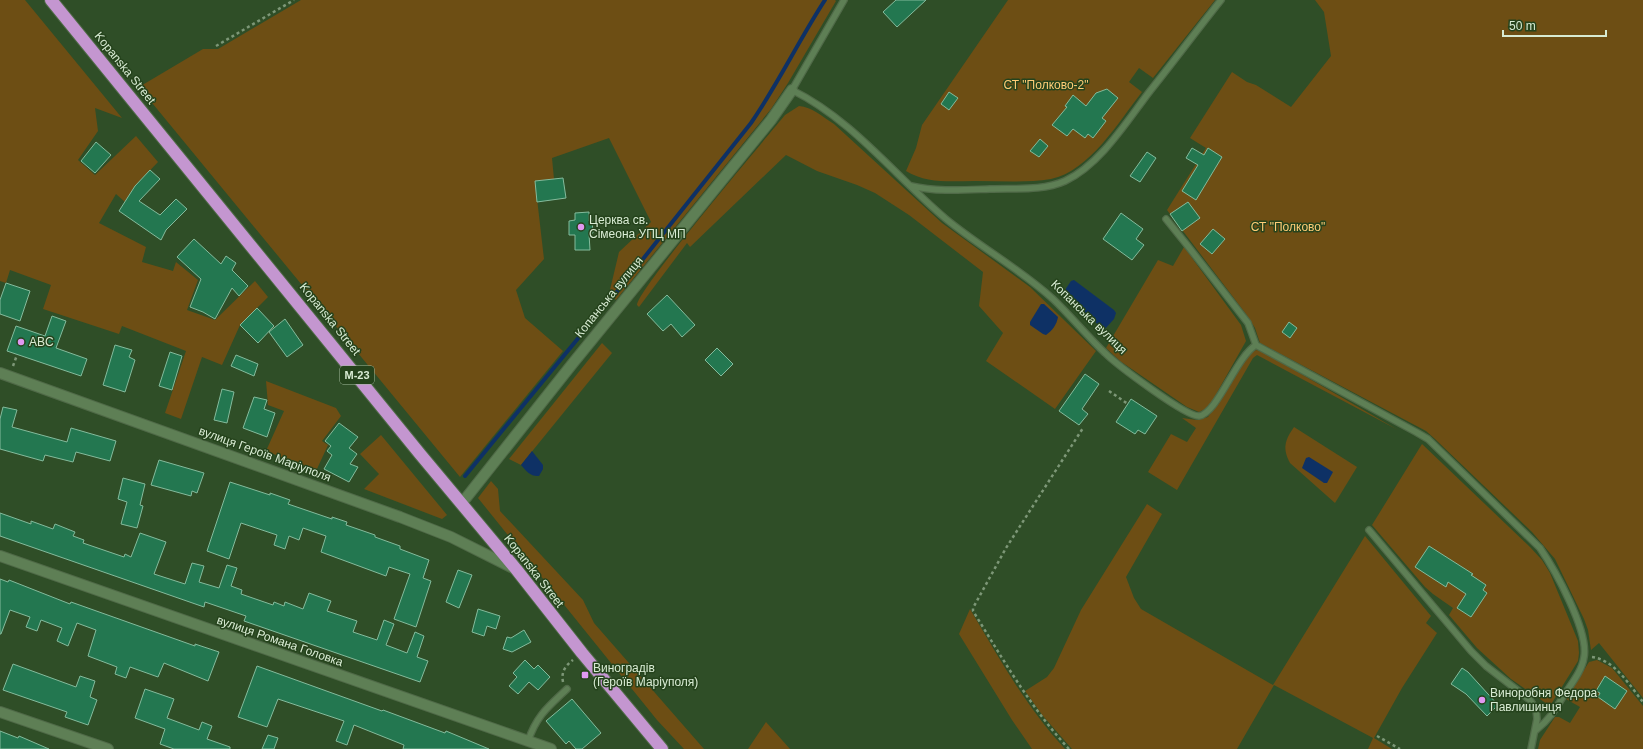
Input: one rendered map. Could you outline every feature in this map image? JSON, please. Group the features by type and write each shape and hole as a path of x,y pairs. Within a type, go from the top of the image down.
{"highway":[{"name":"Kopanska Street","path":"55,2 420,454 462,503 582,653 662,749"}],"street":[{"name":"Копанська вулиця","path":"462,503 771,120 792,90"},
{"name":"вулиця Героїв Маріуполя","path":"0,373 400,516 451,537 516,569"},
{"name":"вулиця Романа Головка","path":"0,556 551,749"},
{"path":"0,712 108,749"}],"lane":[{"name":"Копанська вулиця","path":"843,0 792,90 813,101 850,129 955,226 1045,292 1114,361 1188,413 1195,416 1201,416 1209,410 1241,359 1250,348 1256,345"},
{"path":"911,186 926,190 945,191 1033,187 1064,182 1077,175 1089,166 1120,130 1221,0"},
{"path":"1166,219 1248,323 1256,345 1428,439 1540,548 1551,564 1581,629 1584,642 1584,658 1578,674 1548,720 1536,730"},
{"path":"1369,530 1471,651 1486,666 1530,700 1536,709 1538,719 1531,749"},
{"path":"528,741 532,728 539,717 567,689"}],"path":[{"path":"216,46 294,0"},
{"path":"1109,391 1128,404"},
{"path":"1069,749 1047,724 1021,688 977,617 973,608 1006,548 1083,428"},
{"path":"567,689 562,677 564,668 582,653"},
{"path":"1584,658 1597,658 1613,666 1643,702"},
{"path":"1377,736 1400,749"}],"green space":[{"path":"0,0 25,0 122,118 95,108 98,131 78,160 95,175 136,136 158,162 135,186 125,202 116,194 99,223 146,247 142,262 173,271 176,262 198,280 187,310 215,320 255,281 268,297 240,325 222,365 202,357 181,419 165,413 186,351 122,326 119,334 43,309 51,285 10,270 6,283 0,281"},
{"path":"301,0 836,1 771,109 616,300 609,294 619,252 651,222 609,138 552,158 554,179 535,181 544,259 516,290 525,318 563,351 460,477 139,87 203,49 218,49"},
{"name":"СТ \"Полково-2\"","path":"1008,0 1215,0 1153,78 1139,68 1129,82 1142,92 1091,156 1065,174 1051,179 1032,181 939,181 922,178 906,171 916,148 922,125"},
{"name":"СТ \"Полково\"","path":"1315,0 1643,0 1643,698 1599,643 1591,650 1588,630 1584,619 1555,559 1532,532 1426,431 1260,343 1255,328 1246,314 1167,210 1206,148 1190,138 1232,72 1291,107 1331,56 1324,12"},
{"path":"799,106 813,110 834,124 942,223 1030,287 1096,351 1055,409 986,361 1003,333 979,306 983,272 909,215 875,193 817,171 786,155 690,247 687,243 639,307 637,305 657,272 704,213 785,115"},
{"path":"1184,247 1241,325 1246,341 1210,405 1199,412 1187,407 1120,361 1106,348 1158,260 1173,266"},
{"path":"602,343 612,353 521,465 509,459"},
{"path":"1257,350 1265,353 1398,430 1257,355 1253,358 1177,490 1148,472 1171,434 1187,442 1196,428 1182,418 1197,420 1208,417 1245,358 1253,351"},
{"path":"266,381 336,408 341,416 322,441 328,445 316,471 266,451 284,411 268,405"},
{"path":"1294,427 1357,467 1335,503 1290,463 1285,448 1288,436"},
{"path":"381,435 447,515 442,519 364,489 379,474 360,454"},
{"path":"1422,444 1530,547 1542,560 1550,573 1578,641 1579,653 1578,661 1550,706 1511,679 1477,648 1449,615 1453,608 1425,587 1372,525"},
{"path":"491,481 498,489 500,511 583,600 594,623 704,749 684,749 657,720 478,498"},
{"path":"1147,504 1162,514 1126,577 1134,598 1141,609 1273,685 1365,536 1431,616 1426,623 1437,633 1402,688 1374,738 1392,749 1368,749 1373,738 1274,685 1237,749 1072,749 1043,716 1025,691 1047,677 1054,668 1081,610"},
{"path":"970,609 1025,699 1065,749 1032,749 1012,720 959,634"},
{"path":"1597,660 1612,668 1643,706 1643,749 1538,749 1540,740 1555,717 1559,717 1570,723 1580,707 1566,699 1589,662"},
{"path":"766,722 790,749 748,749"}],"water":[{"path":"1074,280 1116,313 1114,319 1104,330 1063,293 1071,281"},
{"path":"1041,304 1044,304 1058,317 1054,327 1046,335 1030,325 1030,322"},
{"path":"532,451 543,465 543,469 539,476 531,475 521,465"},
{"path":"1309,457 1333,472 1327,483 1324,483 1302,468 1306,458"}],"building":[{"path":"896,0 926,0 897,27 883,12"},
{"path":"1107,89 1118,98 1102,118 1106,121 1093,138 1088,134 1085,138 1073,129 1067,136 1052,125 1067,107 1065,106 1073,95 1086,106 1096,93"},
{"path":"949,92 958,98 949,110 941,104"},
{"path":"1040,139 1048,146 1039,157 1030,151"},
{"path":"96,142 111,155 95,173 81,161"},
{"path":"1192,148 1204,155 1208,148 1222,157 1196,200 1182,191 1198,165 1186,158"},
{"path":"1147,152 1156,158 1140,182 1130,176"},
{"path":"150,170 160,179 139,201 160,215 176,199 187,209 166,230 161,240 119,211 135,186"},
{"path":"563,178 566,198 537,202 535,181"},
{"path":"1188,202 1200,218 1182,231 1170,214"},
{"name":"Церква св. Сімеона УПЦ МП","path":"589,212 589,221 592,220 593,233 589,234 590,250 575,250 575,235 569,235 569,221 575,220 575,213"},
{"path":"1121,213 1143,229 1136,239 1144,245 1132,260 1103,239"},
{"path":"1213,229 1225,239 1212,254 1200,244"},
{"path":"194,239 221,264 226,256 236,263 232,270 248,286 239,296 232,288 215,319 190,307 201,279 177,257"},
{"path":"6,283 30,291 20,321 0,314 0,300"},
{"path":"667,295 695,325 682,337 671,324 663,331 647,314"},
{"path":"257,308 274,326 258,343 240,325"},
{"path":"52,316 66,321 56,348 87,359 81,376 7,351 16,326 45,336"},
{"path":"285,319 303,345 287,357 269,332"},
{"path":"1289,322 1297,328 1290,338 1282,332"},
{"path":"115,345 132,350 129,357 135,360 125,392 103,385"},
{"path":"717,348 733,364 721,376 705,360"},
{"path":"170,352 182,356 172,390 159,386"},
{"path":"236,355 258,364 254,376 231,366"},
{"path":"1085,374 1099,384 1082,409 1088,414 1079,425 1059,411"},
{"path":"222,389 234,392 227,423 214,420"},
{"path":"254,397 267,400 264,409 275,413 267,437 243,428"},
{"path":"1131,399 1157,416 1145,434 1138,430 1135,434 1116,422"},
{"path":"3,407 17,410 12,427 67,442 71,428 116,441 110,461 76,452 73,462 45,455 43,461 0,449 0,419"},
{"path":"339,423 358,437 349,448 357,454 350,464 358,467 349,482 324,469 332,455 327,451 331,446 325,441"},
{"path":"159,460 204,473 197,493 192,491 191,496 151,485"},
{"path":"123,478 145,484 140,505 143,506 137,528 121,524 127,502 118,499"},
{"path":"230,482 270,495 270,493 290,500 288,504 332,519 332,517 347,522 346,525 375,535 375,537 400,546 400,549 429,560 423,578 431,581 416,627 394,619 410,574 389,567 386,576 321,552 326,536 303,528 299,540 289,536 285,549 274,545 277,535 241,523 229,559 207,551"},
{"path":"0,513 31,524 31,521 53,529 55,524 75,532 73,536 84,540 83,543 124,557 125,554 131,557 140,533 166,542 154,574 185,584 192,563 204,566 199,582 219,588 227,565 237,568 231,586 242,590 241,594 273,605 274,602 284,606 285,602 303,609 309,593 331,601 327,611 357,621 353,632 377,640 384,620 394,624 386,645 407,653 415,632 424,636 417,657 428,661 420,682 244,621 246,616 205,602 204,607 0,536"},
{"path":"1429,546 1473,574 1471,575 1486,585 1483,590 1487,593 1471,617 1457,608 1466,594 1448,582 1446,587 1415,567"},
{"path":"458,570 472,575 459,608 446,602"},
{"path":"0,579 8,582 9,580 70,604 71,602 195,646 195,644 219,652 208,681 164,663 158,677 130,667 126,678 115,674 117,667 88,656 96,630 77,623 68,646 57,641 62,628 41,620 37,631 26,627 30,617 10,610 0,634"},
{"path":"478,609 500,616 496,629 487,626 484,636 472,632"},
{"path":"524,630 531,642 512,652 503,649 507,637 511,638"},
{"path":"525,660 534,669 538,665 550,677 538,690 529,682 518,694 509,686 517,677 513,673"},
{"path":"13,664 76,687 80,676 95,681 90,697 97,700 88,725 65,717 67,712 3,690"},
{"path":"257,666 445,733 446,731 489,749 403,749 404,745 354,725 347,745 336,741 344,721 278,699 267,727 238,717"},
{"path":"1462,668 1468,672 1498,705 1487,716 1466,694 1451,684"},
{"path":"1605,676 1627,691 1615,709 1598,697 1600,693 1596,691"},
{"path":"145,689 174,699 167,718 199,730 202,722 212,726 207,739 230,747 230,749 174,749 160,744 165,729 135,718"},
{"path":"572,699 601,733 582,749 576,749 569,741 566,744 546,721"},
{"path":"0,731 18,738 19,736 49,749 0,749"},
{"path":"268,735 278,738 274,749 262,749"}],"waterway":[{"path":"612,298 751,123 825,0"},
{"path":"465,476 603,308"}],"place":[{"name":"Церква св. Сімеона УПЦ МП","path":"581,227"},
{"name":"ABC","path":"21,342"},
{"name":"Виноградів (Героїв Маріуполя)","path":"585,675"},
{"name":"Виноробня Федора Павлишинця","path":"1482,700"}]}
